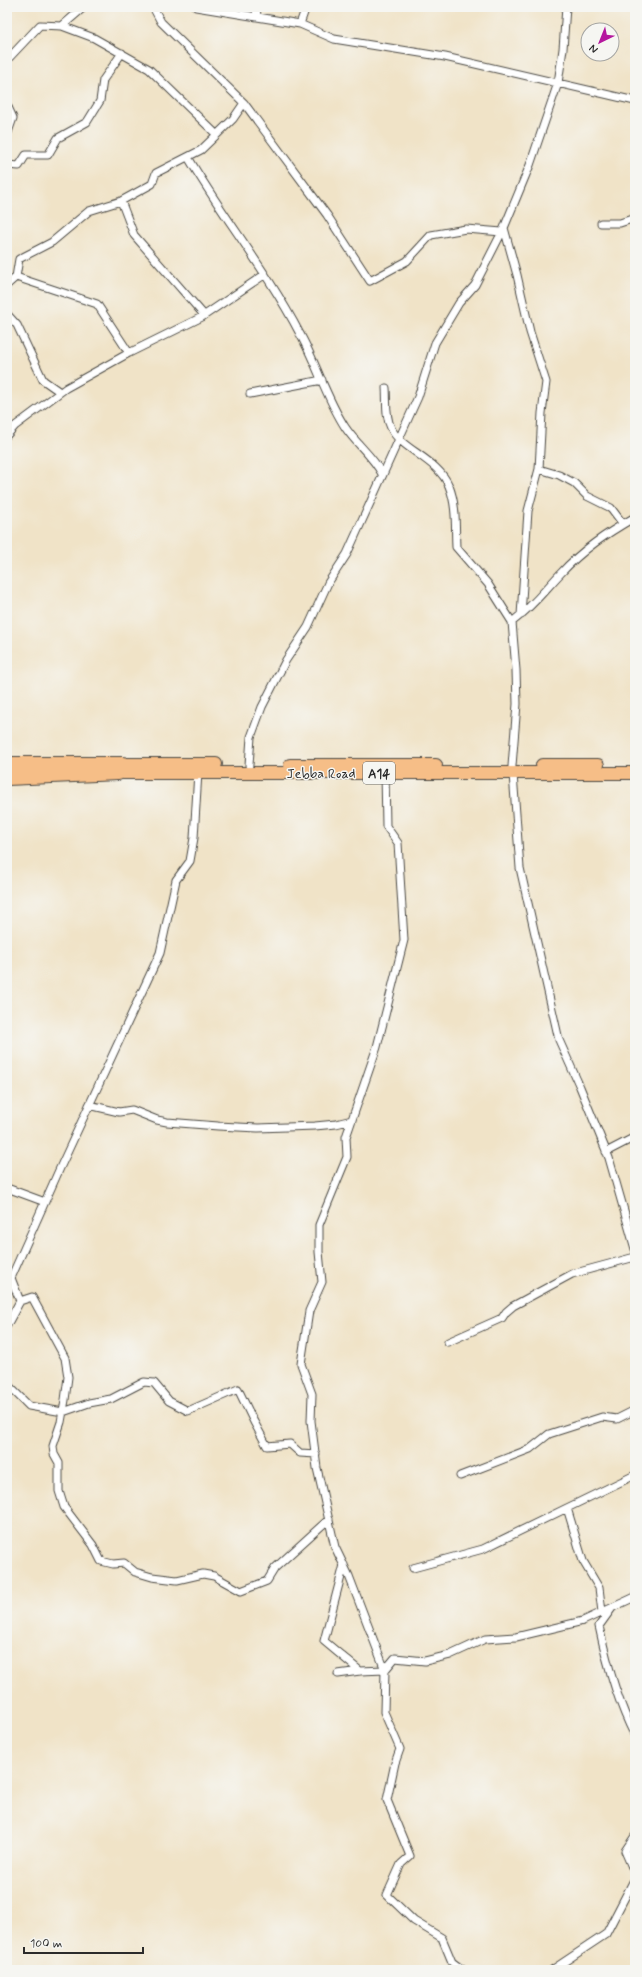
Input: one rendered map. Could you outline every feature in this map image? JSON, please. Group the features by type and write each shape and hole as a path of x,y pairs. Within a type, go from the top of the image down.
{"highway":[{"name":"Jebba Road","path":"7,764 198,772 385,773 635,765"},
{"name":"Jebba Road","path":"7,778 123,769 249,765 382,764 512,770 635,773"}],"street":[{"path":"62,26 84,7"},
{"path":"153,7 161,22 244,103 327,215 370,281 407,261 431,236 466,229 503,230"},
{"path":"196,7 300,24 334,39 423,52 635,101"},
{"path":"256,7 257,16"},
{"path":"300,24 306,7"},
{"path":"249,765 251,737 262,707 286,660 308,627 328,583 347,554 398,438 418,397 435,343 459,303 475,285 503,230 530,165 558,83 563,49 566,7"},
{"path":"7,60 40,25 62,26 94,38 149,69 216,134"},
{"path":"7,165 19,166 26,155 48,155 58,138 87,122 100,101 103,80 122,53"},
{"path":"7,285 16,277 19,259 52,242 89,212 121,201 152,184 156,173 201,150 233,119 244,103"},
{"path":"7,105 13,118 7,135"},
{"path":"188,157 210,194 264,275 300,333 325,389 345,427 376,461 382,474"},
{"path":"121,201 134,235 204,315"},
{"path":"601,224 620,223 635,218"},
{"path":"503,230 518,275 530,332 546,382 542,413 539,469 528,511 521,615"},
{"path":"7,435 15,426 60,392 129,353 204,315 264,275"},
{"path":"16,277 97,304 129,353"},
{"path":"7,314 17,325 43,380 60,392"},
{"path":"250,394 322,380"},
{"path":"386,388 387,413 391,429 398,438 434,465 449,485 456,513 456,547 488,584 512,622 517,704 512,770 520,868 559,1040 606,1152 635,1249"},
{"path":"539,469 559,475 574,483 588,496 611,508 623,524"},
{"path":"512,622 542,596 559,575 598,539 635,517"},
{"path":"20,1301 9,1277 160,953 176,880 190,861 194,838 198,772"},
{"path":"385,773 386,826 398,843 404,940 377,1047 346,1137 347,1157 319,1225 319,1252 322,1282 309,1311 301,1364 312,1394 312,1421 316,1454 335,1547 344,1565 385,1670 384,1712 400,1749 395,1763 387,1800 410,1856 401,1864 387,1895 414,1921 442,1938 452,1962 463,1970"},
{"path":"89,1105 119,1112 132,1110 157,1120 167,1122 218,1126 258,1128 315,1126 336,1124 352,1120"},
{"path":"606,1152 635,1137"},
{"path":"7,1188 45,1202"},
{"path":"448,1342 502,1318 513,1306 572,1274 635,1257"},
{"path":"7,1325 20,1301 32,1297 65,1358 68,1377 63,1412 53,1446 54,1454 59,1463 59,1491 64,1507 93,1545 101,1561 113,1564 124,1563 135,1572 158,1578 177,1580 203,1574 214,1576 241,1591 267,1581 274,1568 329,1518"},
{"path":"7,1384 29,1406 63,1412 89,1403 112,1398 144,1382 154,1383 169,1401 188,1410 238,1389 267,1446 290,1444 300,1453 316,1454"},
{"path":"460,1476 530,1449 549,1434 602,1417 617,1419 635,1410"},
{"path":"413,1568 483,1549 635,1475"},
{"path":"567,1508 584,1561 599,1588 602,1612"},
{"path":"344,1565 324,1641 360,1670"},
{"path":"385,1670 395,1658 425,1661 450,1655 485,1640 516,1637 583,1621 635,1597"},
{"path":"612,1608 600,1626 607,1663 626,1718 635,1736"},
{"path":"338,1674 360,1670 385,1670"},
{"path":"635,1836 626,1851 635,1874"},
{"path":"552,1970 606,1934 635,1878"}]}
